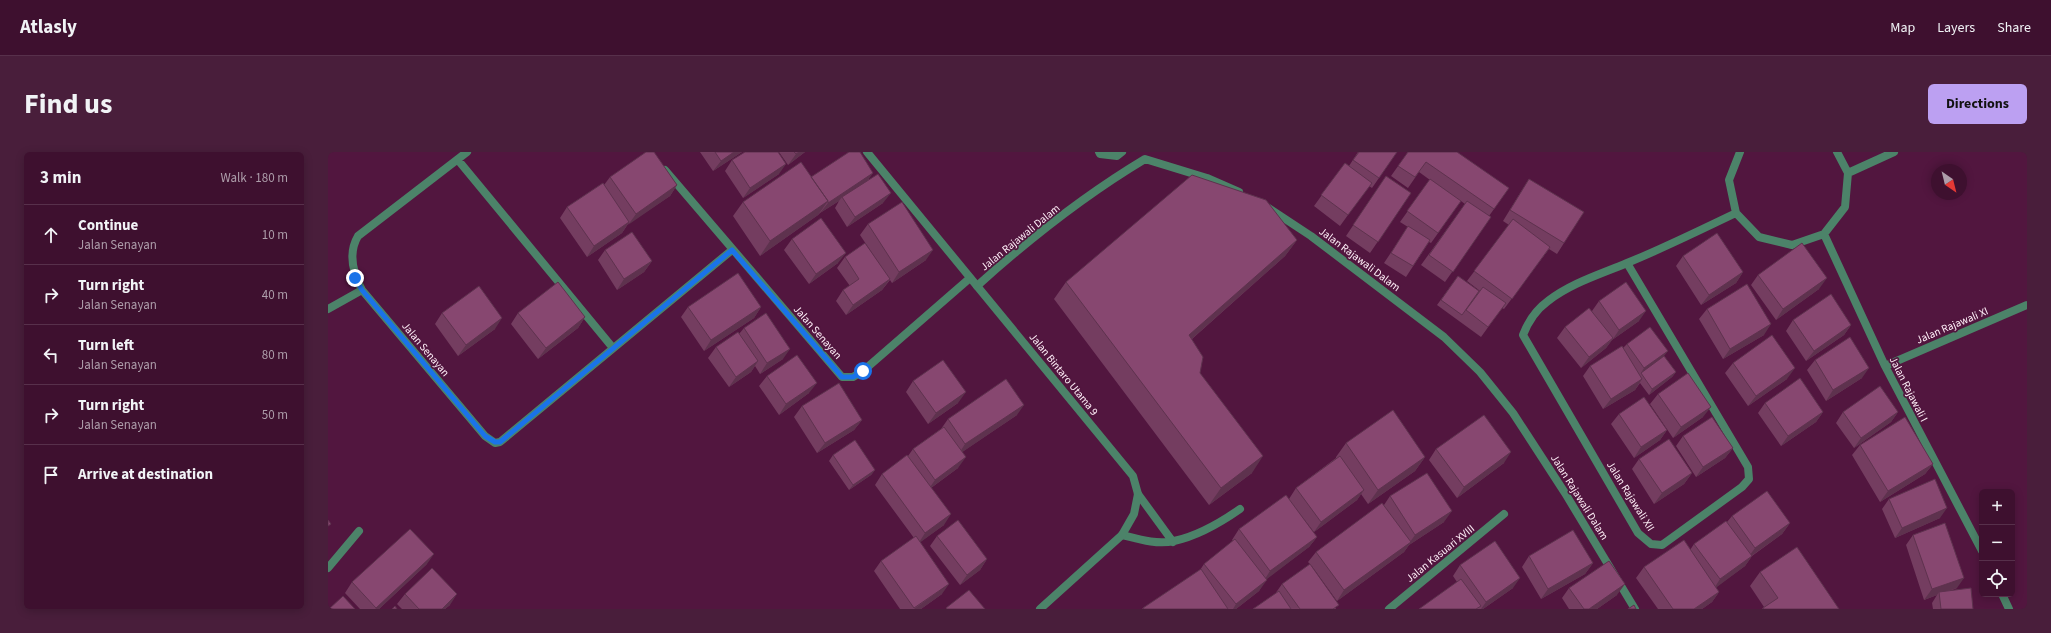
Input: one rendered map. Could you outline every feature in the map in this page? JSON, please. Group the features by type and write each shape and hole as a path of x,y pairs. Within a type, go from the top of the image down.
{"street":[{"name":"Jalan Senayan","path":"467,152 358,236 353,245 352,256 355,278 362,290 485,436 495,442 500,442 732,250"},
{"name":"Jalan Bintaro Utama 9","path":"867,152 1133,476 1138,494 1134,514 1122,535 1040,609"},
{"path":"1100,153 1117,156 1122,152"},
{"path":"1740,152 1729,180 1736,213 1759,237 1792,246 1824,234 1845,208 1848,174 1837,152"},
{"path":"1848,174 1894,152"},
{"name":"Jalan Rajawali Dalam","path":"977,286 1002,264 1102,185 1145,159 1207,178 1254,199 1311,236 1444,337 1480,372 1513,413 1565,493 1635,609"},
{"path":"458,160 613,348"},
{"name":"Jalan Senayan","path":"661,164 732,250 842,377 853,377 863,371 970,278"},
{"name":"Jalan Rajawali XII","path":"1628,263 1748,467 1749,479 1742,487 1662,545 1651,544 1638,532 1522,335 1527,324 1548,301 1596,274 1628,263 1736,213"},
{"name":"Jalan Rajawali I","path":"1824,234 1885,366 1979,545"},
{"path":"328,309 362,290"},
{"name":"Jalan Rajawali XI","path":"1885,366 2027,305"},
{"path":"1138,494 1173,542"},
{"path":"1122,535 1149,541 1173,542 1196,534 1219,523 1240,509"},
{"name":"Jalan Kasuari XVIII","path":"1388,609 1504,514"},
{"path":"328,568 359,531"},
{"path":"2003,597 2009,609"}],"building":[{"path":"646,152 654,152 677,185 636,214 610,177"},
{"path":"715,152 734,152 721,161"},
{"path":"745,152 778,152 786,164 750,188 732,160"},
{"path":"849,152 860,152 873,173 828,203 811,177"},
{"path":"1359,152 1397,152 1379,178 1353,160"},
{"path":"1408,152 1457,152 1509,188 1494,209 1426,162 1415,177 1398,166"},
{"path":"801,162 828,201 770,241 743,202"},
{"path":"1345,163 1372,183 1348,215 1321,195"},
{"path":"878,174 891,193 855,217 842,197"},
{"path":"1192,175 1266,200 1297,240 1189,335 1203,357 1200,373 1263,456 1221,488 1066,282"},
{"path":"1386,176 1411,193 1378,242 1353,225"},
{"path":"1430,179 1461,201 1438,233 1407,211"},
{"path":"1529,179 1584,212 1564,243 1510,210"},
{"path":"603,183 629,222 594,246 567,207"},
{"path":"1467,201 1491,217 1453,272 1429,255"},
{"path":"902,202 933,250 899,272 868,224"},
{"path":"821,218 846,253 816,274 792,239"},
{"path":"1513,219 1550,247 1512,299 1474,271"},
{"path":"1408,226 1430,240 1413,266 1391,253"},
{"path":"632,232 652,261 624,279 605,250"},
{"path":"1717,233 1743,272 1709,295 1683,256"},
{"path":"865,243 890,279 853,305 843,290 859,279 845,257"},
{"path":"1802,243 1827,278 1783,309 1758,275"},
{"path":"738,273 761,307 711,340 688,307"},
{"path":"1458,276 1479,291 1462,315 1441,300"},
{"path":"558,282 585,317 546,348 518,313"},
{"path":"1626,282 1646,311 1619,330 1599,301"},
{"path":"1747,284 1771,324 1730,349 1707,309"},
{"path":"479,286 502,318 466,345 442,313"},
{"path":"1483,287 1506,303 1488,327 1466,310"},
{"path":"1831,294 1851,325 1814,351 1793,320"},
{"path":"1589,308 1613,338 1589,357 1565,327"},
{"path":"766,313 790,349 767,363 744,328"},
{"path":"1650,327 1668,351 1644,368 1627,344"},
{"path":"738,332 758,361 736,377 716,347"},
{"path":"1772,335 1795,368 1756,396 1733,363"},
{"path":"1850,337 1869,368 1833,390 1815,360"},
{"path":"1622,346 1642,379 1611,399 1590,366"},
{"path":"797,355 817,383 786,404 767,376"},
{"path":"1664,356 1676,372 1652,389 1641,373"},
{"path":"943,360 966,392 936,413 913,381"},
{"path":"1688,373 1711,407 1681,427 1658,394"},
{"path":"1800,378 1823,412 1788,436 1765,403"},
{"path":"1006,379 1024,405 965,444 948,419"},
{"path":"839,383 862,420 825,443 802,406"},
{"path":"1880,386 1898,412 1861,438 1843,412"},
{"path":"1644,397 1667,430 1641,447 1619,414"},
{"path":"1393,410 1425,457 1378,490 1346,443"},
{"path":"1484,415 1511,452 1464,487 1436,449"},
{"path":"1712,417 1733,448 1703,467 1683,436"},
{"path":"1905,417 1933,464 1888,491 1860,445"},
{"path":"944,427 966,457 935,480 913,449"},
{"path":"1669,439 1692,473 1662,493 1639,459"},
{"path":"855,440 875,470 853,485 833,455"},
{"path":"907,455 951,514 925,533 882,474"},
{"path":"1340,456 1364,490 1321,522 1296,488"},
{"path":"1427,473 1452,511 1415,535 1390,496"},
{"path":"1935,479 1947,508 1902,528 1889,499"},
{"path":"1767,491 1790,523 1755,548 1732,516"},
{"path":"1286,495 1317,537 1270,571 1239,529"},
{"path":"1382,503 1411,542 1344,590 1316,552"},
{"path":"958,520 987,559 967,575 937,536"},
{"path":"1726,521 1752,556 1720,579 1694,544"},
{"path":"1945,523 1964,578 1932,589 1913,535"},
{"path":"410,529 434,554 376,608 352,582"},
{"path":"1573,530 1593,563 1548,589 1529,556"},
{"path":"916,536 949,584 914,608 881,561"},
{"path":"1235,539 1267,580 1236,604 1204,564"},
{"path":"1684,540 1719,592 1694,609 1673,609 1644,567"},
{"path":"1495,541 1520,578 1486,602 1460,565"},
{"path":"1797,547 1839,609 1763,608 1778,598 1760,572"},
{"path":"1609,561 1625,584 1589,609 1584,609 1569,588"},
{"path":"1310,564 1339,605 1333,609 1300,609 1282,584"},
{"path":"432,568 457,594 442,609 419,609 405,594"},
{"path":"1201,569 1228,609 1143,608"},
{"path":"1461,579 1481,606 1476,609 1419,609"},
{"path":"1971,588 1973,609 1941,609 1939,592"},
{"path":"969,590 985,609 946,608"},
{"path":"1279,591 1291,609 1253,609"},
{"path":"343,596 355,609 329,609"},
{"path":"1634,605 1636,609 1628,609"}],"route":[{"path":"355,278 362,290 485,436 495,442 500,442 732,250 842,377 853,377 863,371"}]}
